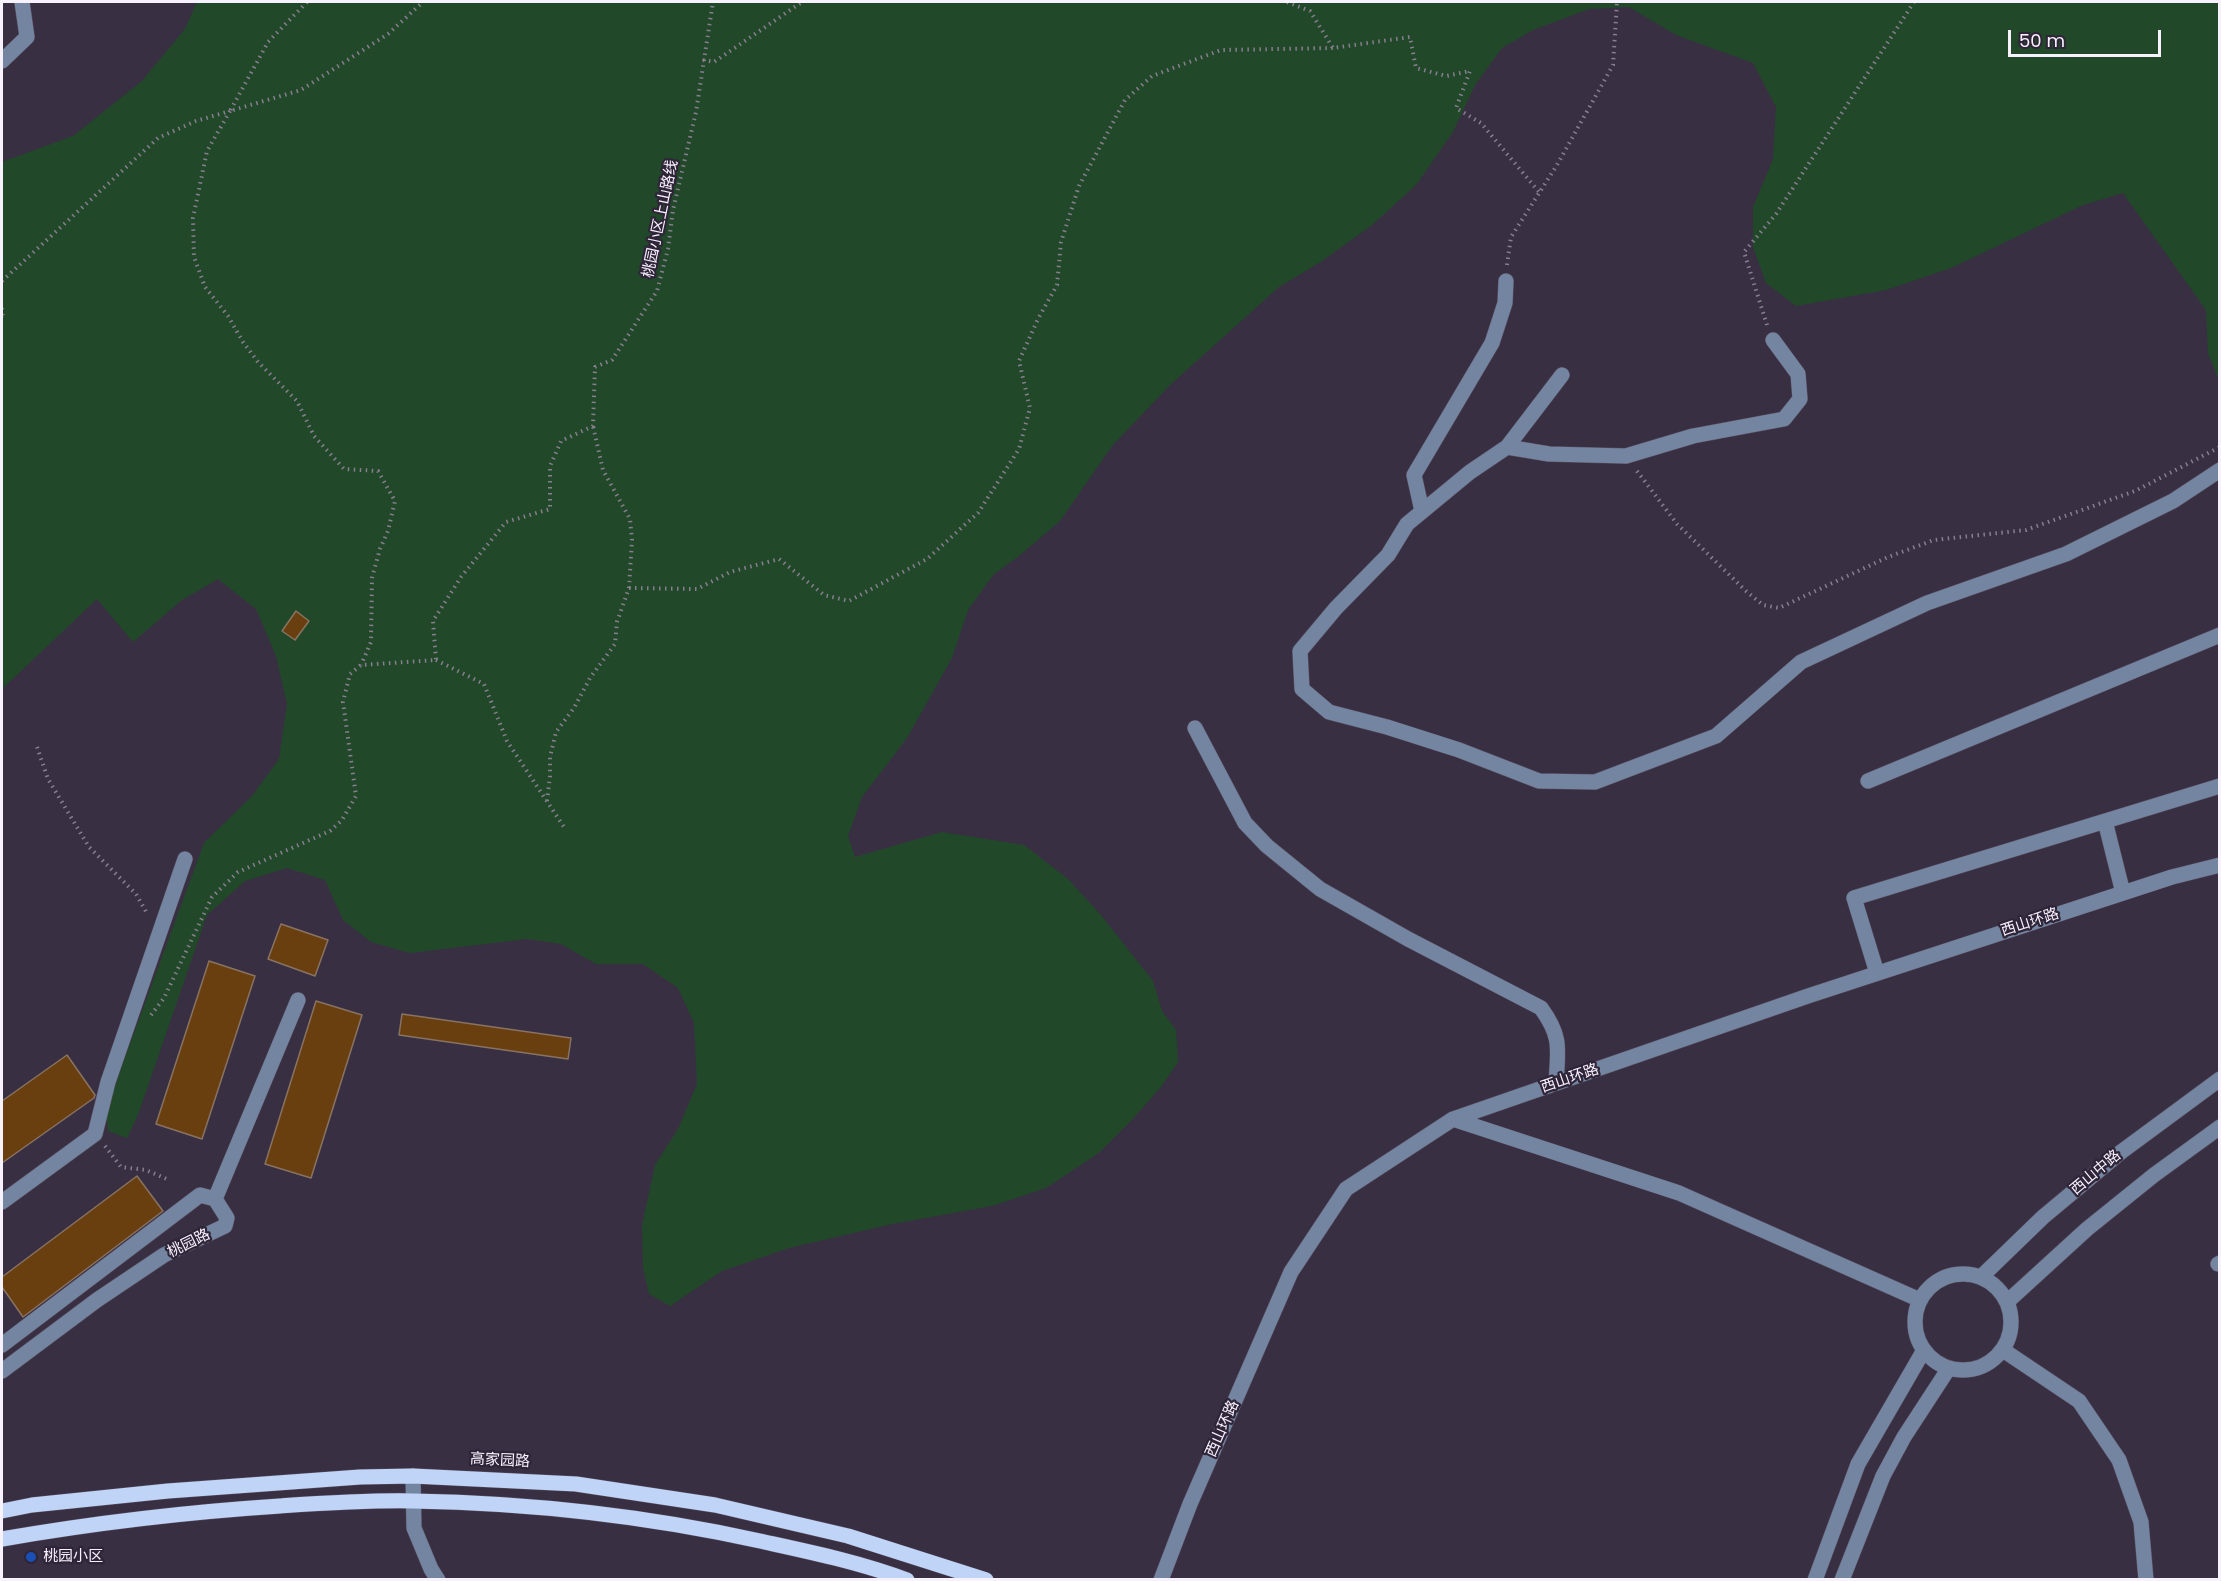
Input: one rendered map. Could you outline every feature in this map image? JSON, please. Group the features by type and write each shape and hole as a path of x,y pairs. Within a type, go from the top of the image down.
{"main road":[{"name":"高家园路","path":"2,1511 32,1505 168,1491 413,1476 576,1484 715,1505 848,1536 986,1580"},
{"path":"2,1539 195,1512 349,1501 413,1501 584,1511 699,1528 872,1566 907,1580"}],"street":[{"path":"2,61 27,37 22,2"},
{"path":"1422,511 1414,475 1492,343 1505,303 1506,281"},
{"path":"1507,447 1549,454 1626,456 1693,436 1784,419 1800,399 1798,374 1773,340"},
{"path":"1562,375 1507,447 1470,472 1407,524 1388,555 1336,608 1300,651 1302,688 1329,712 1387,727 1459,750 1539,781 1595,782 1716,736 1801,662 1927,603 2066,554 2173,501 2220,470"},
{"path":"1868,781 2220,635"},
{"path":"1195,728 1245,823 1267,846 1320,889 1408,939 1541,1008 1553,1026 1558,1045 1556,1083"},
{"path":"1877,973 1854,898 2220,786"},
{"path":"2105,821 2123,893"},
{"path":"2,1202 95,1134 108,1082 185,859"},
{"name":"西山环路","path":"1161,1580 1190,1503 1291,1272 1346,1190 1453,1119 1877,973 2123,893 2220,865"},
{"path":"215,1199 298,1000"},
{"name":"西山中路","path":"1981,1277 2043,1217 2112,1159 2220,1079"},
{"path":"1453,1119 1679,1193 1920,1300"},
{"path":"2007,1302 2087,1229 2154,1175 2220,1127"},
{"name":"桃园路","path":"2,1345 200,1195 215,1199 227,1218 225,1226 164,1255 97,1300 2,1371"},
{"path":"1967,1274 1981,1277 1994,1284 2004,1295 2012,1323 2010,1337 1994,1360 1982,1367 1969,1371 1949,1368 1929,1358 1915,1330 1915,1315 1920,1300 1929,1288 1953,1275 1967,1274"},
{"path":"1815,1580 1858,1464 1924,1350"},
{"path":"2003,1350 2079,1401 2120,1460 2141,1522 2146,1580"},
{"path":"1842,1580 1883,1476 1904,1437 1949,1368"},
{"path":"413,1476 414,1528 438,1580"}],"path":[{"path":"149,1018 164,998 212,897 238,872 330,831 342,820 356,795 343,702 350,674 361,665 371,642 372,578 388,531 395,501 378,471 344,469 314,436 297,401 258,362 228,316 205,287 194,257 194,218 207,151 268,42 308,2"},
{"path":"2,281 158,138 196,121 301,90 388,34 423,2"},
{"name":"桃园小区上山路线","path":"593,426 595,367 612,360 657,291 668,249 673,210 696,112 713,2"},
{"path":"703,60 714,62 802,2"},
{"path":"1287,2 1310,11 1333,48"},
{"path":"1506,281 1511,237 1613,65 1617,2"},
{"path":"1773,340 1744,252 1776,214 1914,2"},
{"path":"629,588 697,589 730,572 779,559 825,595 849,601 927,559 978,513 1019,448 1030,408 1019,361 1057,285 1060,242 1079,186 1125,100 1152,76 1221,50 1333,48 1410,37 1416,68 1446,76 1470,71 1456,108 1481,123 1539,192"},
{"path":"2,308 2,318"},
{"path":"436,660 433,621 461,577 506,522 550,509 550,466 561,441 593,426 603,470 630,519 632,540 629,588 617,621 615,644 590,678 574,708 556,732 550,757 547,801"},
{"path":"1626,456 1677,524 1763,605 1779,608 1888,557 1934,540 2026,530 2124,495 2220,447"},
{"path":"361,665 436,660 484,684 507,741 564,827"},
{"path":"37,747 48,778 89,847 136,894 159,934"},
{"path":"95,1134 121,1167 146,1170 169,1180"}],"green space":[{"path":"197,2 2219,2 2219,381 2208,353 2206,310 2123,193 2083,205 1951,268 1886,290 1796,306 1766,283 1753,247 1753,207 1773,159 1776,107 1753,63 1676,35 1629,7 1589,9 1533,30 1502,48 1475,85 1453,132 1416,185 1372,225 1322,261 1279,287 1170,385 1112,446 1060,521 993,575 968,610 952,658 907,738 862,797 848,836 855,857 942,832 1024,845 1068,879 1100,914 1153,981 1162,1011 1176,1030 1178,1062 1161,1087 1100,1152 1046,1188 992,1206 892,1224 789,1248 722,1271 670,1306 649,1294 643,1268 642,1225 655,1165 678,1129 697,1084 694,1023 678,988 643,964 596,964 561,944 527,939 410,953 371,942 343,920 325,880 287,868 245,881 207,915 138,1115 127,1138 108,1131 106,1109 204,843 252,796 279,759 287,704 276,656 256,609 218,579 182,600 133,642 97,599 2,689 2,162 73,136 142,81 185,29"}],"building":[{"path":"296,611 309,621 295,640 282,631"},
{"path":"281,924 328,940 315,976 268,959"},
{"path":"209,961 255,976 202,1139 156,1124"},
{"path":"316,1001 362,1015 311,1178 265,1164"},
{"path":"402,1014 571,1038 568,1059 399,1035"},
{"path":"67,1055 95,1095 94,1098 2,1163 2,1101"},
{"path":"137,1176 163,1211 23,1317 2,1287 2,1277"}],"place":[{"name":"桃园小区","path":"31,1557"}]}
